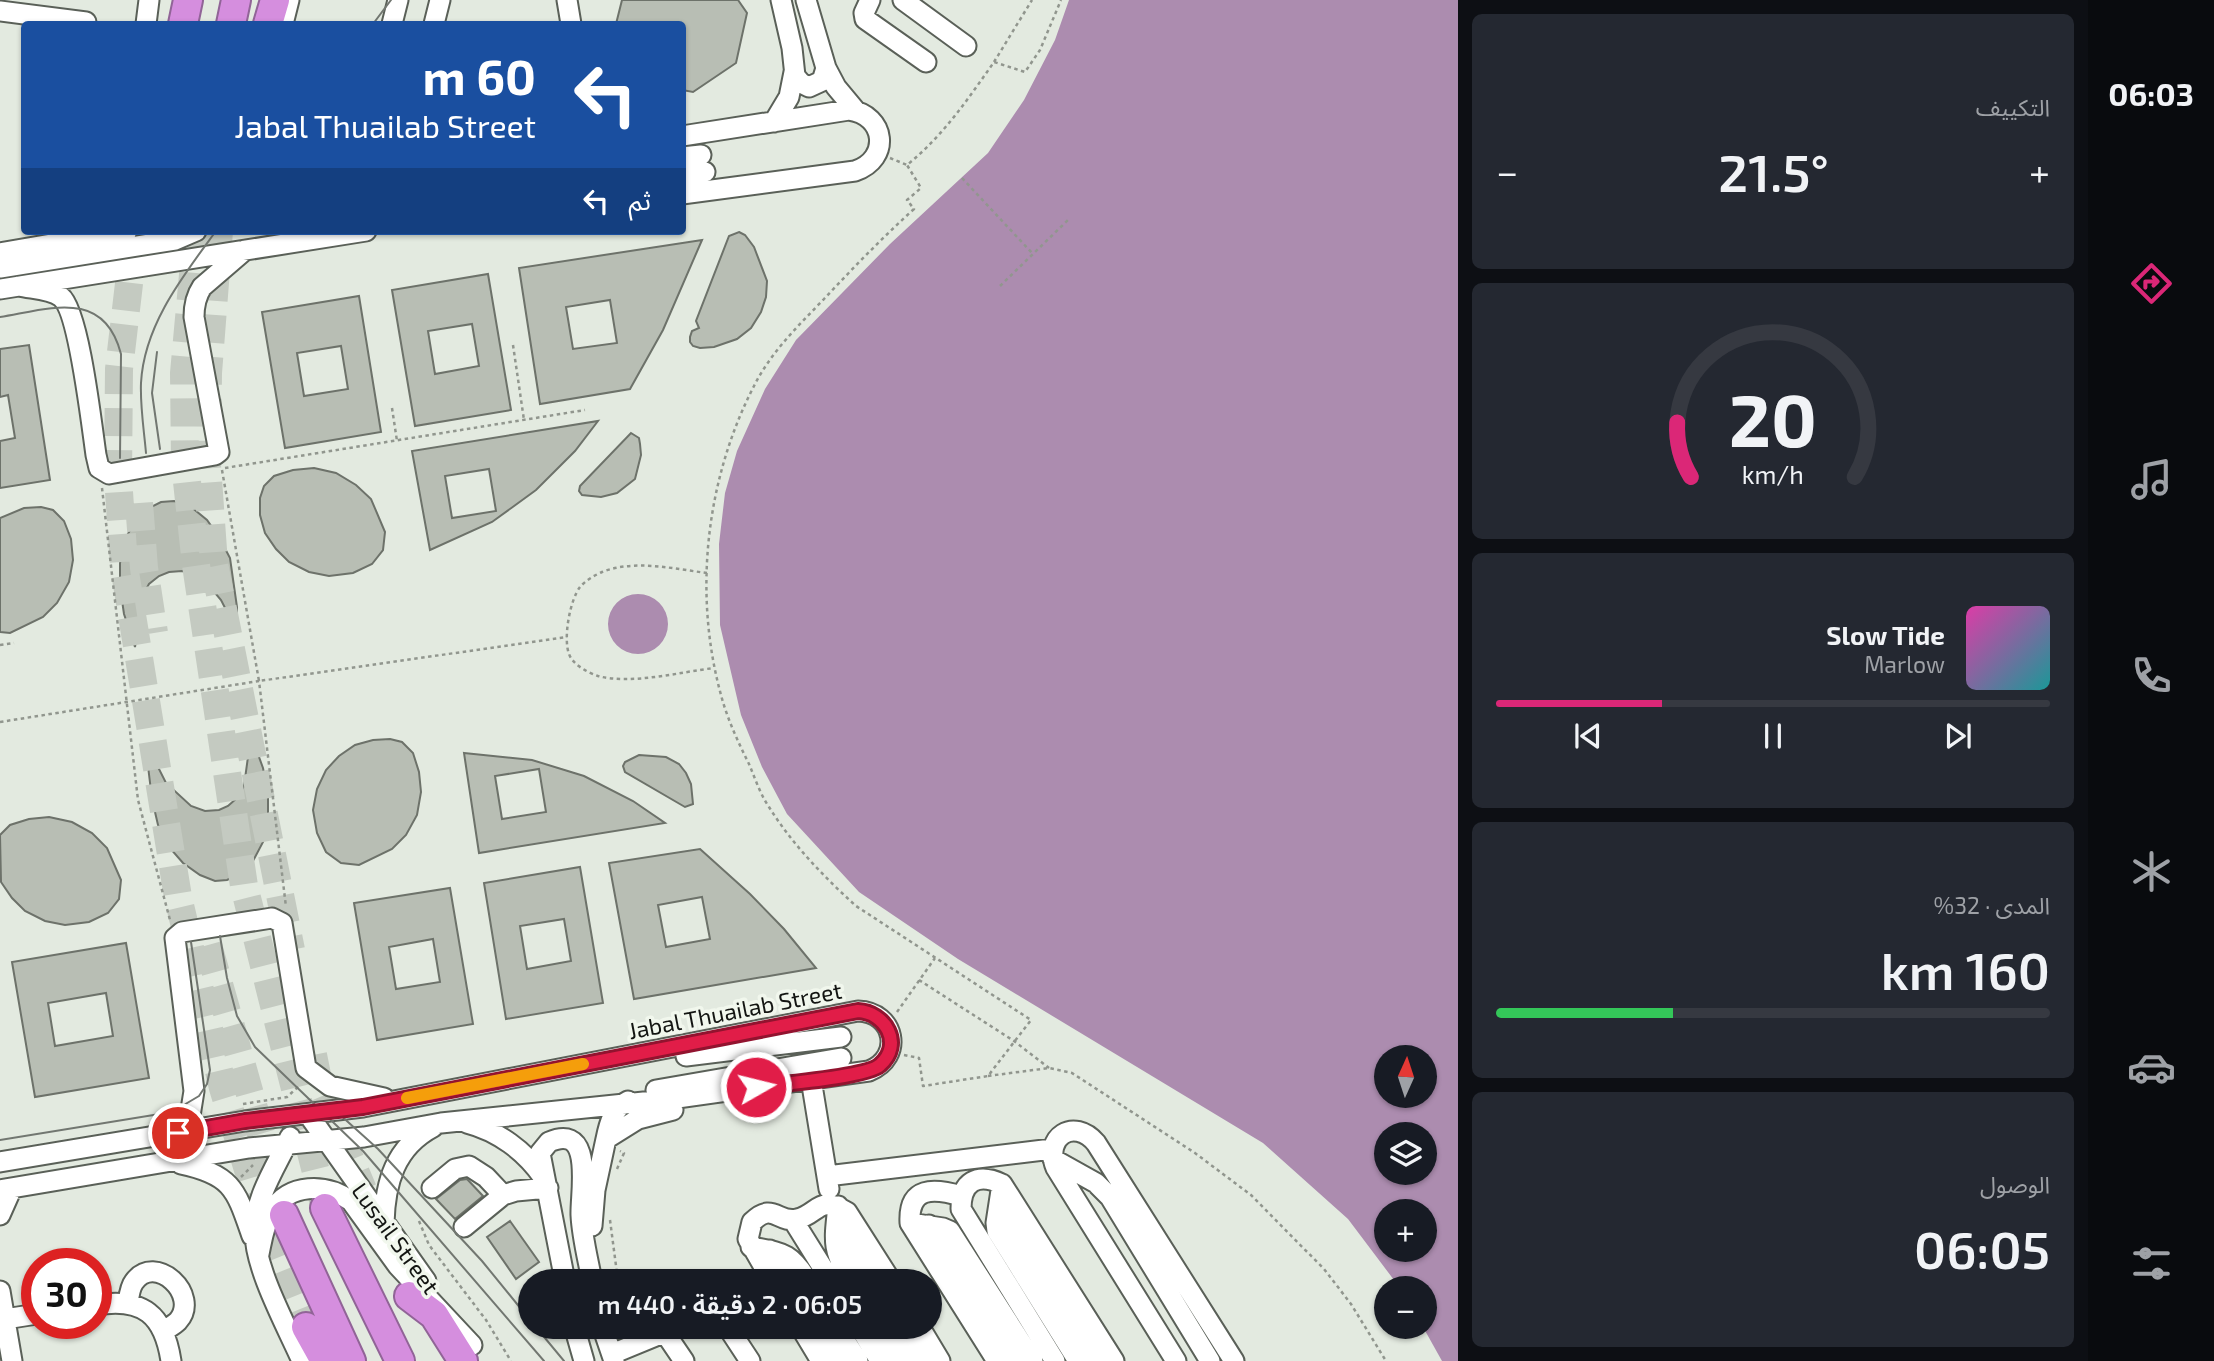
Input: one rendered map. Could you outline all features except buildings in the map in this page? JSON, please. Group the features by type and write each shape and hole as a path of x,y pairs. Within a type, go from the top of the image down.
{"highway":[{"path":"168,21 171,0"},
{"path":"184,21 187,0"},
{"path":"232,21 236,0"},
{"path":"250,21 254,0"},
{"path":"269,21 275,0"},
{"name":"Lusail Street","path":"325,1208 400,1361"},
{"path":"284,1214 351,1361"},
{"path":"441,1361 409,1296 434,1315 468,1353"},
{"path":"306,1327 322,1361"}],"street":[{"path":"146,21 149,0"},
{"path":"284,21 289,0"},
{"path":"393,21 398,0"},
{"path":"435,21 440,0"},
{"path":"567,0 570,21"},
{"path":"781,0 797,80 809,87 822,81 826,68"},
{"path":"686,193 855,171 869,164 877,152 878,130 869,118 856,111 836,87 826,68 806,0"},
{"path":"870,0 864,13 865,19 926,62"},
{"path":"903,0 966,46"},
{"path":"0,11 78,21"},
{"path":"774,121 789,97 794,72"},
{"path":"686,135 841,111 856,111"},
{"path":"0,253 87,235"},
{"path":"0,268 170,235 198,249 237,251"},
{"path":"10,288 237,251 268,239 317,235"},
{"path":"220,461 194,309 197,294 202,287 237,251"},
{"path":"10,288 56,294 64,299 68,306 76,331 99,468 109,474 215,455 220,461"},
{"path":"178,1133 190,1116 194,1091 175,938 182,932 272,918 279,919 282,923 306,1068 330,1086 395,1101"},
{"name":"Jabal Thuailab Street","path":"0,1162 245,1121 395,1101 858,1011 877,1016 887,1026"},
{"path":"0,1215 6,1189 170,1161 257,1162 287,1144 327,1141 450,1122 620,1105 869,1071 881,1064 889,1053 891,1039 887,1026"},
{"path":"504,1079 841,1037"},
{"path":"591,1269 595,1190 608,1127 620,1105 661,1088 841,1058"},
{"path":"811,1079 827,1176 835,1206 836,1254 844,1269"},
{"path":"605,1142 638,1119 651,1114 693,1107 715,1093"},
{"path":"257,1162 287,1144 304,1115"},
{"name":"Lusail Street","path":"304,1115 327,1141 384,1223 468,1353 484,1361"},
{"path":"384,1223 386,1191 394,1166 408,1145 429,1129 450,1122 485,1129 509,1142 529,1160 547,1185"},
{"path":"1176,1361 1052,1154 1056,1140 1063,1134 1072,1131 1090,1136 1234,1361"},
{"path":"563,1269 540,1153 544,1146 554,1140 563,1139 576,1145 582,1157 581,1217 590,1269"},
{"path":"827,1176 1052,1154 1071,1170 1096,1184 1110,1197 1210,1361"},
{"path":"170,1161 204,1169 222,1178 231,1187 238,1198 267,1281 302,1361"},
{"path":"257,1162 255,1234 259,1254"},
{"path":"432,1188 455,1169 470,1166 503,1195"},
{"path":"1071,1170 1191,1361"},
{"path":"1055,1361 961,1209 961,1196 967,1185 978,1179 990,1178 1002,1184 1114,1361"},
{"path":"1002,1184 996,1223 998,1231 1077,1361"},
{"path":"464,1227 503,1195 547,1185"},
{"path":"259,1254 266,1224 279,1201 291,1193 307,1188 329,1189 341,1194 356,1207 398,1266 468,1353"},
{"path":"961,1196 932,1190 921,1194 909,1212 1016,1361"},
{"path":"999,1204 1095,1361"},
{"path":"793,1220 818,1206 835,1206 847,1212 884,1269"},
{"path":"779,1269 748,1239 748,1230 757,1216 765,1213 774,1213 793,1220 824,1269"},
{"path":"919,1224 997,1361"},
{"path":"919,1224 943,1228 955,1237 1033,1361"},
{"path":"836,1228 862,1269"},
{"path":"761,1249 768,1269"},
{"path":"761,1249 788,1256 800,1269"},
{"path":"128,1303 132,1284 139,1276 150,1272 162,1273 175,1281 182,1293 183,1311 177,1322 164,1331"},
{"path":"0,1291 12,1361"},
{"path":"112,1304 128,1303 145,1309 164,1331 171,1361"},
{"path":"5,1319 21,1316"},
{"path":"578,1339 584,1361"},
{"path":"607,1339 613,1357 653,1339"},
{"path":"676,1339 684,1361"},
{"path":"736,1339 750,1361"},
{"path":"808,1339 821,1361"},
{"path":"827,1339 841,1361"},
{"path":"844,1339 858,1361"},
{"path":"867,1339 880,1361"},
{"path":"888,1339 901,1361"},
{"path":"905,1339 919,1361"},
{"path":"927,1339 940,1361"}],"path":[{"path":"907,165 950,123 994,62 1032,0"},
{"path":"994,62 1026,72 1040,50 1061,0"},
{"path":"877,152 907,165 921,188 907,200 914,209 879,241 780,346 755,385 727,451 712,505 707,573 710,637 721,695 738,740 768,805 789,835 831,883 856,906 1031,1020 988,1076"},
{"path":"962,178 1033,254"},
{"path":"1000,286 1069,219"},
{"path":"513,345 524,420"},
{"path":"391,408 397,441"},
{"path":"279,919 287,905 259,681 220,461 397,441 585,410"},
{"path":"99,468 138,800 175,938"},
{"path":"707,573 645,565 600,573 581,586 572,602 567,637 569,654 576,664 601,677 629,679 715,667"},
{"path":"0,722 259,681 567,637"},
{"path":"0,645 14,643"},
{"path":"887,1026 935,958"},
{"path":"919,980 1014,1041 1049,1068"},
{"path":"889,1053 919,1058 923,1086 1049,1068 1072,1073 1084,1080 1195,1153 1251,1195 1324,1269 1351,1304 1386,1361"},
{"path":"245,1121 243,1103 287,1097 311,1074"},
{"path":"605,1142 624,1153 615,1173"},
{"path":"231,1187 257,1162"},
{"path":"610,1210 617,1269"},
{"path":"419,1221 429,1245 486,1320 511,1361"}],"shaded area":[{"path":"1069,0 1458,0 1458,1361 1442,1361 1430,1339 1437,1339 1437,1276 1391,1276 1380,1262 1437,1262 1437,1199 1374,1199 1374,1254 1348,1219 1263,1143 958,959 859,892 787,814 762,767 741,715 720,625 719,544 725,493 737,451 765,389 796,340 890,244 988,153 1024,100 1055,40"},
{"path":"632,594 644,594 663,607 668,624 666,636 655,649 644,654 632,654 613,641 608,630 608,618 621,599"}],"tunnel":[{"path":"197,235 184,373 185,463 196,565 244,886 325,1208"},
{"path":"219,235 208,373 207,465 214,564 291,950"},
{"path":"134,241 119,369 118,477 124,566 178,897 223,1088 264,1222 306,1327"},
{"path":"139,503 144,568 154,633"},
{"path":"208,945 284,1215"},
{"path":"313,1055 319,1085 363,1190"}],"tram line":[{"path":"375,21 391,0"},
{"path":"146,453 141,383 149,341 167,302 213,235"},
{"path":"0,317 37,310 72,308 88,311 102,319 113,333 121,354 120,458"},
{"path":"157,352 152,393 160,449"},
{"path":"220,936 237,1016 255,1047 363,1151 544,1361"},
{"path":"0,1140 172,1112 199,1096 207,1084 210,1070 191,942"},
{"path":"338,1113 378,1149 482,1261 518,1305"},
{"path":"546,1339 564,1361"}],"slow traffic":[{"path":"407,1098 583,1064"}],"route":[{"path":"178,1133 245,1121 363,1107 858,1011 877,1016 890,1032 891,1046 886,1059 869,1071 756,1087"}]}
